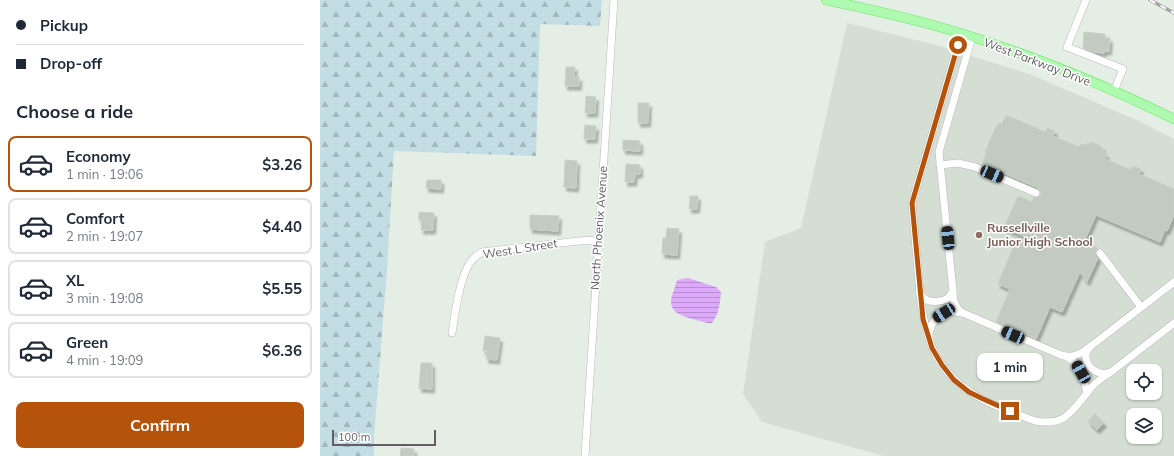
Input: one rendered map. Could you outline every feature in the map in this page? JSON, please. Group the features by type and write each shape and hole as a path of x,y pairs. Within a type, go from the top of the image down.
{"main road":[{"name":"West Parkway Drive","path":"826,0 888,14 972,37 1019,53 1114,91 1174,119"}],"street":[{"name":"North Phoenix Avenue","path":"585,456 614,0"},
{"path":"1086,0 1068,47 1123,69 1114,91"},
{"path":"961,34 912,203 923,319 929,340 942,365 954,380 969,392 987,401 1035,421 1044,423 1057,422 1066,418 1074,410 1099,379 1111,372 1174,323"},
{"path":"963,314 953,300 940,165 940,147 972,37"},
{"path":"940,165 958,163 976,167 1036,192"},
{"name":"West L Street","path":"452,333 461,284 470,263 482,252 598,240"},
{"path":"1100,253 1141,307"},
{"path":"1067,357 1080,354 1174,282"},
{"path":"920,294 929,301 938,301 947,299 953,291"},
{"path":"929,340 931,326 936,318 944,313 954,311 963,314 1067,357 1076,363 1081,372 1087,393"},
{"path":"1088,348 1086,352 1086,360 1094,371 1102,374 1111,372"}],"shaded area":[{"name":"Russellville Junior High School","path":"847,23 933,44 1032,75 1139,121 1174,139 1174,456 884,456 762,422 743,394 765,242 801,228"},
{"path":"688,278 716,287 721,292 718,312 712,323 707,323 679,314 672,306 671,299 677,280"}],"green space":[{"path":"320,0 602,0 600,26 540,24 536,156 394,151 387,269 374,437 374,456 320,456"}],"building":[{"path":"1084,32 1105,34 1105,38 1110,38 1109,51 1104,51 1104,53 1093,52 1083,48"},
{"path":"566,67 575,67 574,77 579,77 579,86 565,86"},
{"path":"586,96 596,97 595,113 585,113"},
{"path":"638,103 649,103 648,123 638,123"},
{"path":"1006,115 1045,132 1047,128 1055,131 1053,136 1079,147 1081,144 1084,145 1092,142 1101,146 1104,153 1107,155 1105,159 1131,170 1133,166 1141,169 1139,174 1174,189 1174,215 1160,242 1096,215 1084,242 1098,248 1095,253 1098,258 1087,282 1080,272 1062,312 1050,307 1036,339 996,322 1010,289 998,284 1016,241 1031,239 1004,228 1018,196 1032,202 1034,197 1039,197 1041,193 1038,188 982,164 986,153 985,152 996,126 997,127 999,123 1002,124"},
{"path":"585,125 596,126 595,139 584,139"},
{"path":"623,140 640,141 640,151 623,150"},
{"path":"565,160 577,161 576,188 564,187"},
{"path":"626,164 640,165 640,174 635,174 634,182 625,182"},
{"path":"427,180 441,180 441,189 426,188"},
{"path":"690,196 698,196 697,209 689,209"},
{"path":"419,212 434,213 433,230 421,230 422,221 419,220"},
{"path":"530,215 559,216 558,231 530,229"},
{"path":"667,228 679,229 677,255 662,254 663,238 666,238"},
{"path":"485,336 500,338 497,360 486,359 487,351 483,351"},
{"path":"421,363 432,363 432,389 419,388"},
{"path":"1095,414 1104,423 1097,430 1088,421"},
{"path":"401,448 414,449 414,456 400,456"}],"railway":[{"path":"1150,0 1174,13"}],"place":[{"name":"Russellville Junior High School","path":"979,235"}],"route":[{"path":"958,45 912,203 912,216 923,319 932,348 942,365 954,380 969,392 1010,411"}]}
